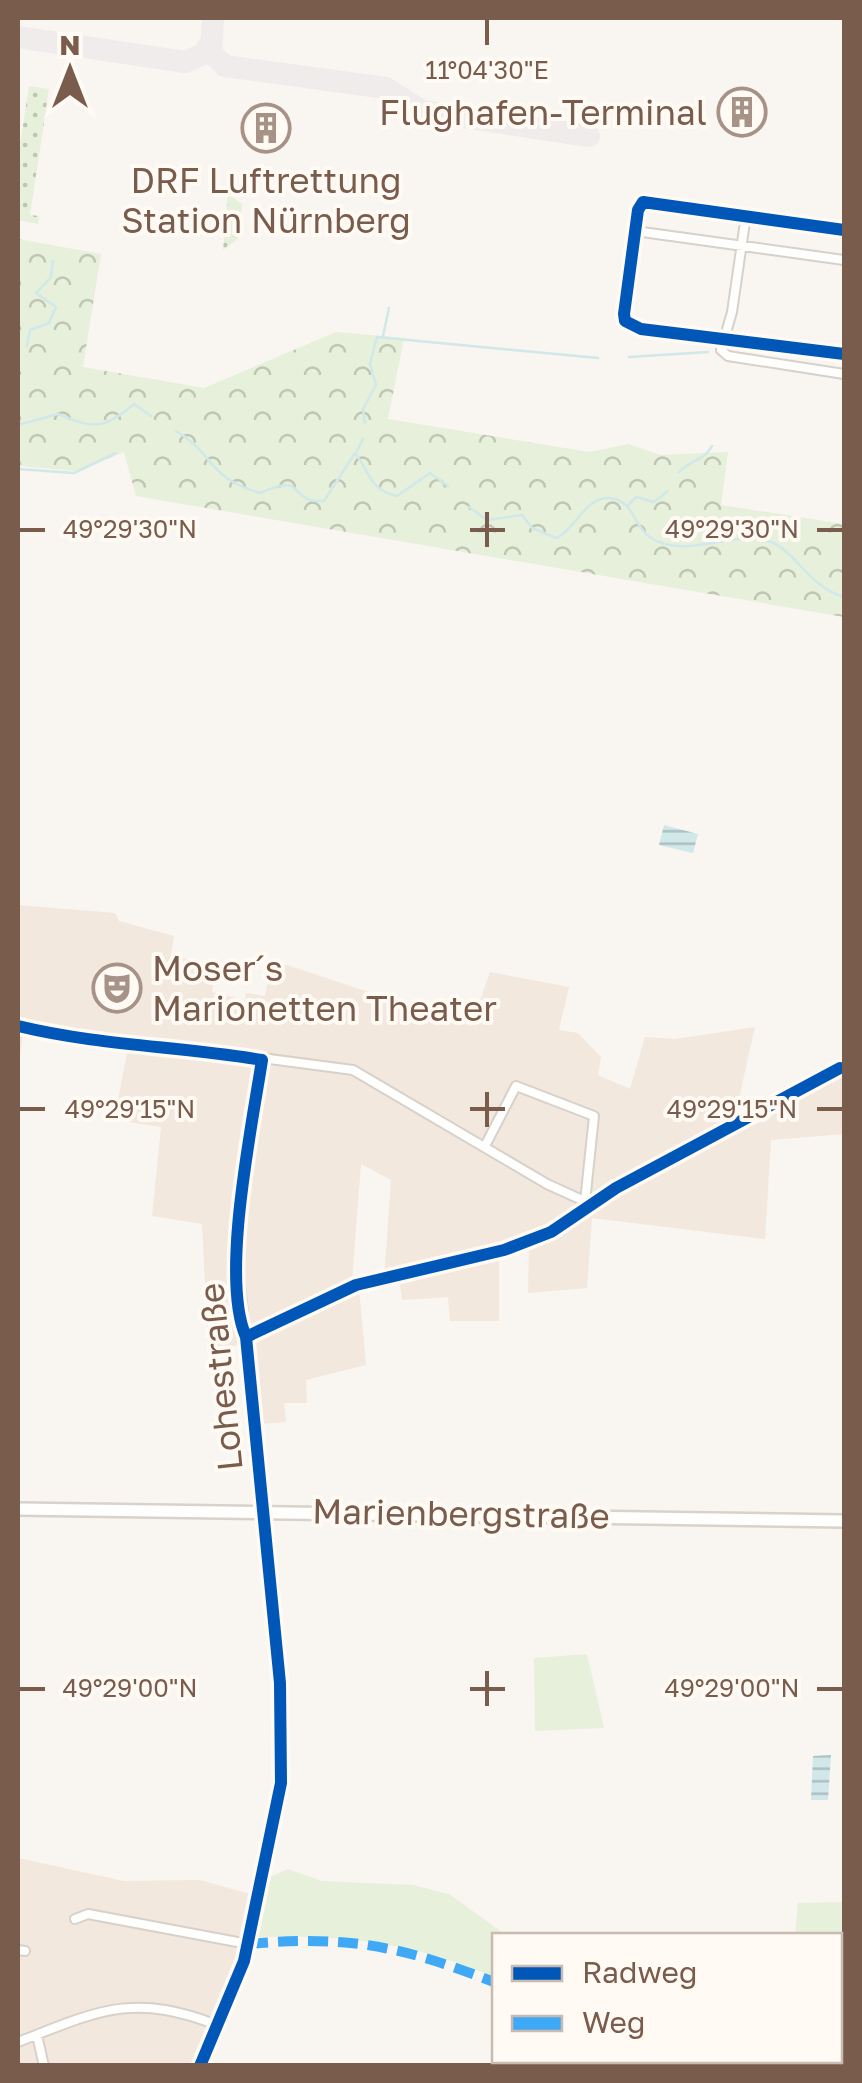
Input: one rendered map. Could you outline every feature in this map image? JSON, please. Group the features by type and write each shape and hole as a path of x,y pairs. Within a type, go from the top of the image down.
{"main road":[{"name":"Marienbergstraße","path":"18,1509 844,1521"}],"street":[{"path":"844,230 648,200 638,210 625,322 632,327 722,340 778,342 844,354"},
{"path":"746,215 732,312 721,350 728,356 844,374"},
{"path":"635,231 844,260"},
{"path":"18,1026 94,1043 194,1048 353,1070 589,1203"},
{"name":"Lohestraße","path":"262,1060 239,1225 239,1312 246,1337 263,1510"},
{"path":"246,1337 356,1284 520,1245 552,1232 589,1203 840,1068"},
{"path":"485,1146 516,1086 594,1116 589,1203"},
{"path":"200,2066 248,1944 268,1843"},
{"path":"75,1919 88,1914 248,1944"},
{"path":"18,2042 126,2006 164,2007 217,2025"},
{"path":"36,2034 44,2066"}],"shaded area":[{"path":"18,905 115,913 119,921 174,936 171,956 217,964 212,992 245,1000 246,993 265,996 272,960 471,1026 490,972 569,987 559,1030 578,1033 601,1057 598,1075 630,1089 645,1037 675,1039 755,1027 735,1116 844,1065 844,1134 771,1140 765,1239 592,1218 587,1288 528,1293 529,1247 499,1255 499,1321 450,1321 448,1297 402,1300 399,1275 384,1279 391,1180 361,1164 352,1281 359,1288 366,1365 306,1380 307,1403 284,1403 286,1422 249,1425 242,1345 208,1349 202,1224 152,1216 161,1127 114,1120 127,1053 23,1035 18,1070"},
{"path":"18,1858 124,1881 200,1880 264,1898 257,1937 209,2065 18,2066"},
{"path":"844,1999 844,2065 770,2066 842,2063"}],"green space":[{"path":"29,86 49,89 30,215 39,216 38,224 18,220 18,158"},
{"path":"228,194 242,204 238,239 223,250"},
{"path":"18,239 101,254 83,367 204,388 336,332 404,338 388,419 589,452 628,444 661,455 728,452 721,505 844,524 844,617 136,496 124,452 75,471 18,466"},
{"path":"587,1654 604,1728 535,1731 534,1658"},
{"path":"288,1869 321,1881 413,1885 449,1894 503,1933 492,1933 492,1976 436,1956 378,1943 319,1937 257,1937 270,1877"},
{"path":"844,1902 844,1997 842,1933 795,1933 798,1903"}],"water":[{"path":"664,825 698,834 693,853 659,845"},
{"path":"831,1755 828,1800 811,1800 813,1756"}],"waterway":[{"path":"27,346 30,330 49,323 56,307 36,293 51,277 53,261"},
{"path":"383,336 389,308"},
{"path":"365,423 363,409 376,385 370,364 377,337 598,358"},
{"path":"629,357 708,352"},
{"path":"18,425 58,414 89,424 105,423 134,404 151,416"},
{"path":"176,431 220,473 260,493 286,485 305,498 324,501 355,453 375,485 388,493 397,496 430,473 448,486"},
{"path":"357,451 363,439"},
{"path":"679,472 712,446"},
{"path":"18,469 74,473 116,453"},
{"path":"627,506 636,497 654,502 668,491"},
{"path":"469,507 487,520 522,515 532,528 556,538 593,503 609,498 618,500 645,533 664,544 692,546 737,539 765,540 785,550 820,584 844,597"}],"taxiway":[{"path":"213,18 211,53 225,66 386,88 422,111 589,136"},
{"path":"18,37 185,62 203,54 210,44"}],"marked path":[{"path":"248,1944 316,1941 374,1946 492,1981"}],"cycle path":[{"path":"844,230 643,202 638,210 624,314 625,321 641,329 844,354"},
{"path":"18,1026 79,1038 262,1060 240,1201 236,1278 246,1337 280,1683 281,1783 244,1961 200,2066"},
{"path":"246,1337 356,1285 504,1250 551,1232 616,1188 840,1068"}],"place":[{"name":"Flughafen-Terminal","path":"742,112"},
{"name":"DRF Luftrettung Station Nürnberg","path":"266,128"},
{"name":"Moser´s Marionetten Theater","path":"117,988"}]}
